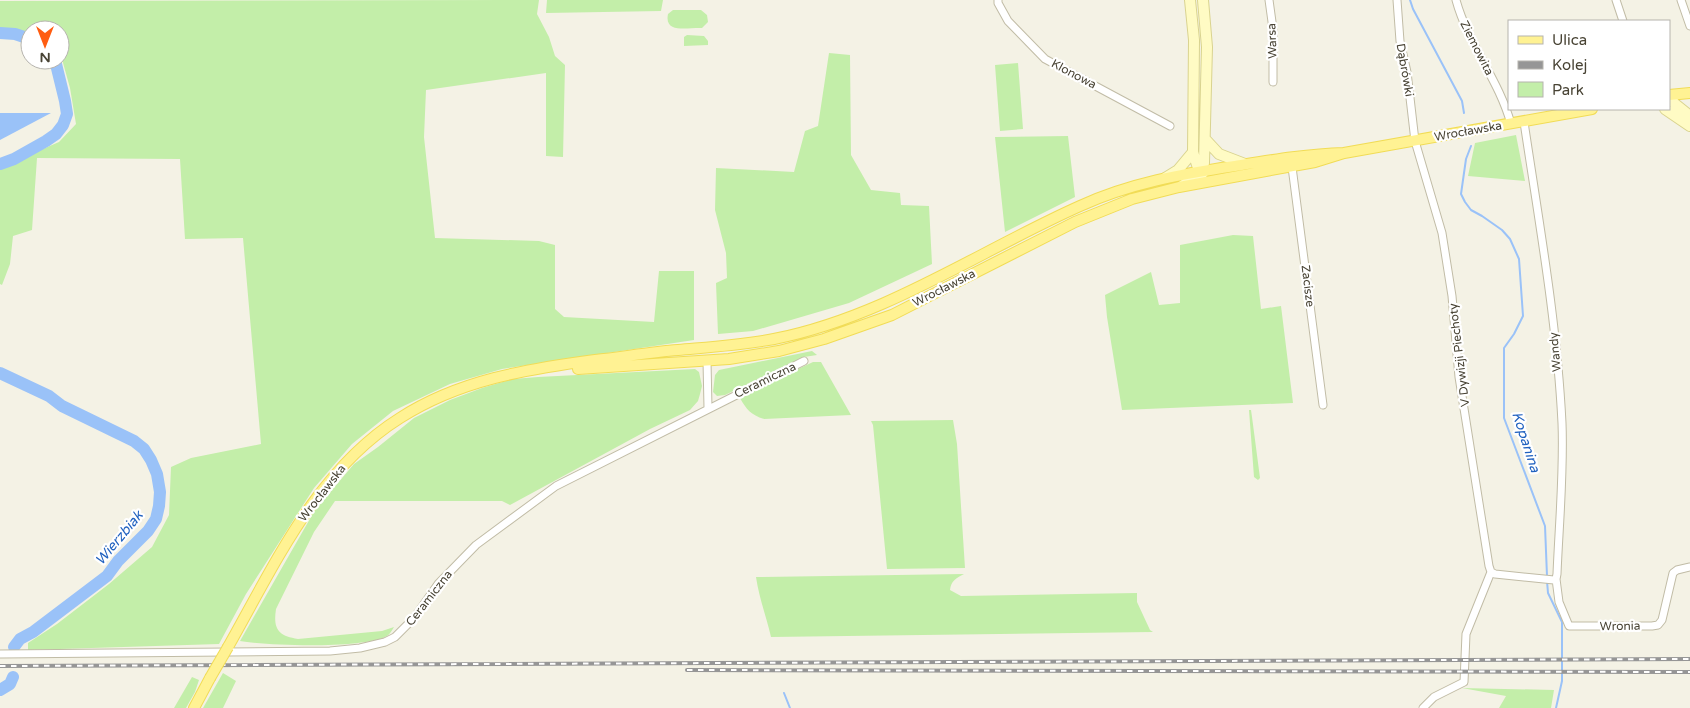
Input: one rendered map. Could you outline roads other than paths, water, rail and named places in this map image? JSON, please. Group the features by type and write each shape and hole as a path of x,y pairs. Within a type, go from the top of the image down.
{"main road":[{"path":"1670,95 1690,93"},
{"name":"Wrocławska","path":"532,370 707,361 779,351 861,327 892,314 1102,210 1132,199 1315,162 1344,153 1587,110"},
{"name":"Wrocławska","path":"194,708 293,533 330,479 373,437 397,420 435,398 478,381 547,366 673,350 730,346 776,338 821,326 885,303 1082,205 1128,187 1165,178 1245,164 1314,154 1344,153"}],"street":[{"name":"Klonowa","path":"998,0 1008,21 1045,59 1170,126"},
{"path":"1190,0 1194,40 1193,152 1201,171 1208,177 1219,180"},
{"path":"1179,188 1192,181 1201,171 1204,163 1207,34 1203,0"},
{"name":"Warsa","path":"1269,0 1273,29 1273,82"},
{"name":"Dąbrówki","path":"1397,0 1400,41 1407,72 1415,141"},
{"name":"Ziemowita","path":"1456,0 1465,27 1506,106 1511,124"},
{"path":"1616,0 1623,20"},
{"path":"1681,0 1690,26"},
{"path":"1670,96 1675,104 1690,116"},
{"path":"1670,111 1690,126"},
{"name":"Wandy","path":"1524,122 1550,294 1562,422 1558,574 1554,580 1559,602 1570,626"},
{"path":"1206,140 1219,154 1245,164"},
{"name":"V Dywizji Piechoty","path":"1415,141 1442,233 1452,296 1459,376 1491,572"},
{"path":"1165,178 1178,170 1193,152"},
{"name":"Zacisze","path":"1292,166 1323,405"},
{"path":"707,361 708,408"},
{"name":"Ceramiczna","path":"0,654 330,651 360,648 385,642 396,637 405,629 456,563 515,514 556,486 804,361"},
{"name":"Wronia","path":"1570,626 1658,625 1662,620 1674,573 1677,570 1690,566"},
{"path":"1423,708 1434,697 1464,682 1466,634 1491,572 1505,576 1554,580"}],"water":[{"path":"0,113 51,113 0,140"}],"waterway":[{"name":"Kopanina","path":"1410,0 1462,101 1464,113"},
{"name":"Wierzbiak","path":"0,33 20,36"},
{"name":"Wierzbiak","path":"0,164 14,159 46,141 56,134 63,125 67,114 57,70"},
{"name":"Kopanina","path":"1471,146 1466,159 1461,194 1471,210 1502,230 1510,239 1519,259 1523,316 1504,348 1504,418 1545,526 1547,576"},
{"name":"Wierzbiak","path":"0,373 49,396 62,406 134,441 144,449 151,460 157,474 160,492 156,519 148,531 118,561 107,576 33,632 20,639 14,647"},
{"name":"Kopanina","path":"1547,581 1548,593 1562,622 1562,681 1556,708"},
{"name":"Wierzbiak","path":"0,690 10,684 13,677"},
{"path":"784,693 790,708"}],"railway":[{"path":"0,666 1690,659"},
{"path":"687,670 1690,672"}]}
